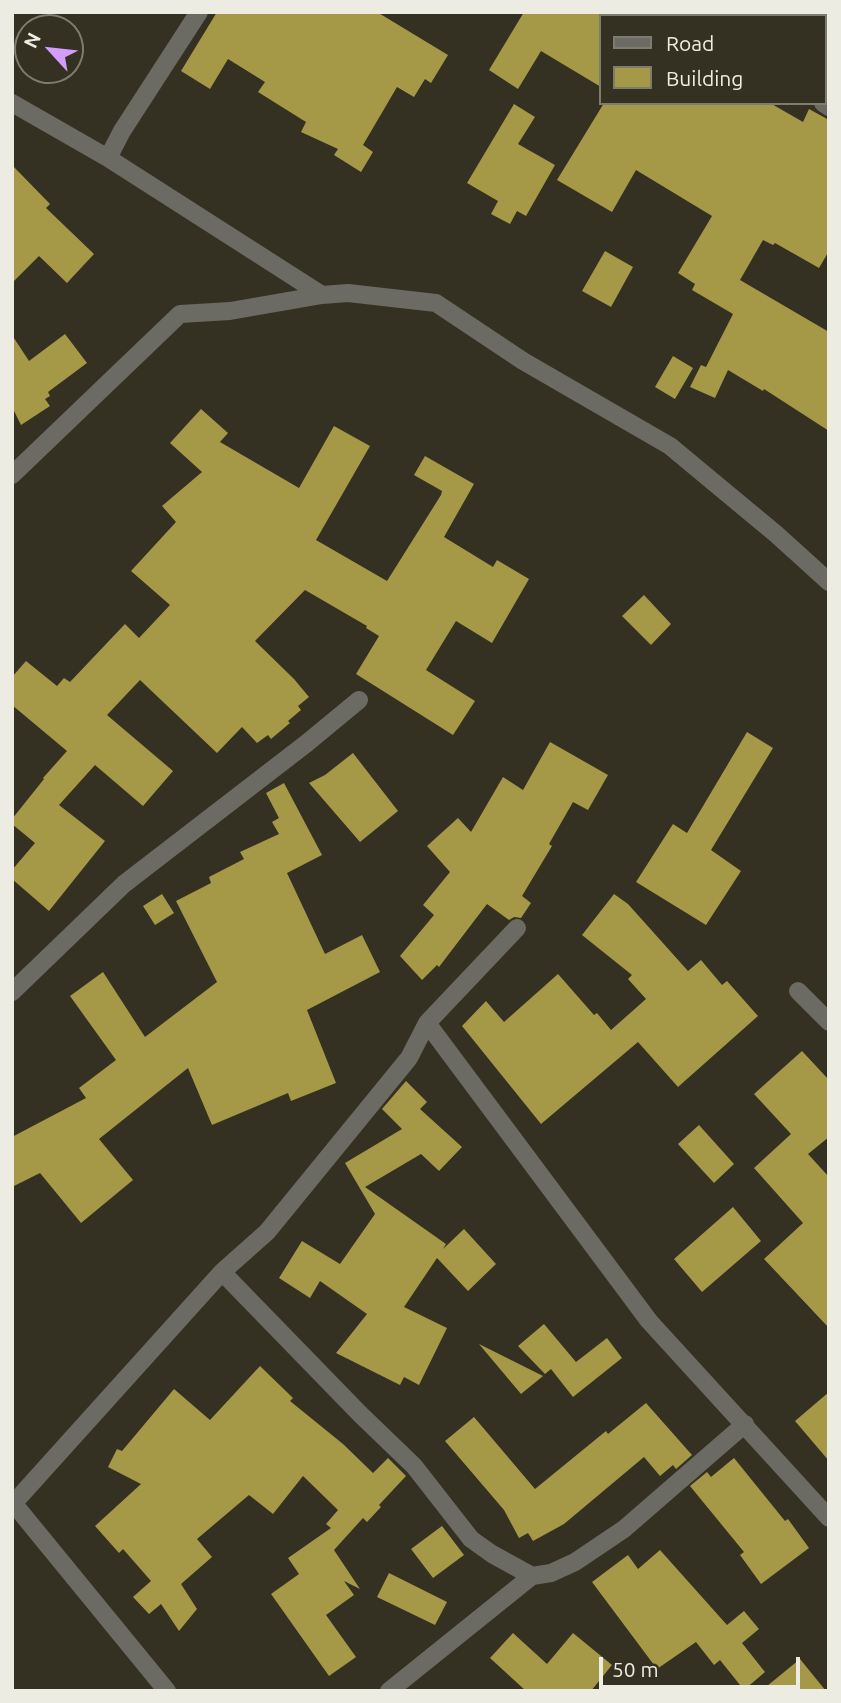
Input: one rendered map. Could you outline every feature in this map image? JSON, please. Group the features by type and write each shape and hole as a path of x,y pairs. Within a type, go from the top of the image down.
{"street":[{"path":"108,158 122,131 199,12"},
{"path":"12,103 108,158 322,295"},
{"path":"12,475 180,314 230,311 348,293 436,303 523,361 670,446 829,582"},
{"path":"12,992 124,884 359,700"},
{"path":"167,1691 13,1505 222,1272 267,1232 409,1058 427,1023 517,928"},
{"path":"798,991 829,1022"},
{"path":"427,1023 649,1321 829,1518"},
{"path":"222,1272 360,1414 414,1465 471,1539 492,1555 533,1576"},
{"path":"389,1691 533,1576 551,1573 575,1562 624,1529 745,1424"}],"building":[{"path":"217,12 377,12 448,55 431,83 425,79 414,97 397,87 363,145 373,152 361,172 334,155 338,149 301,132 306,122 258,92 265,82 228,59 210,89 181,71"},
{"path":"524,12 601,12 600,86 541,51 518,89 489,70"},
{"path":"514,104 535,117 518,144 555,165 526,216 517,211 510,224 491,214 498,201 467,183"},
{"path":"603,105 773,105 803,122 809,109 829,120 829,251 819,268 775,243 773,245 763,240 740,280 829,332 829,431 764,389 763,391 728,370 715,398 690,387 701,365 706,367 733,314 692,290 695,284 678,273 712,216 636,170 612,212 557,180"},
{"path":"12,165 50,204 46,208 94,254 67,283 39,256 12,283"},
{"path":"605,251 633,267 611,307 582,291"},
{"path":"65,334 87,363 48,392 50,396 45,399 50,406 21,425 12,407 12,335 29,361"},
{"path":"673,356 693,368 675,399 655,387"},
{"path":"201,409 228,433 220,442 299,488 334,426 370,446 316,540 387,581 441,495 442,491 414,475 425,456 474,484 444,537 493,567 497,560 529,579 492,643 456,621 426,670 475,701 453,735 356,674 379,636 366,628 367,626 305,590 255,641 309,697 298,706 301,710 288,721 290,723 271,739 268,735 257,743 242,727 217,753 140,680 107,715 173,771 143,806 95,765 59,805 105,841 49,911 12,879 12,870 35,843 12,824 12,819 67,751 12,705 12,677 26,661 57,686 64,678 70,682 125,624 139,638 170,605 131,571 176,522 162,506 202,472 170,443"},
{"path":"644,595 671,624 651,645 622,616"},
{"path":"747,732 773,748 711,850 741,871 706,925 636,882 673,824 687,833"},
{"path":"550,742 608,775 588,810 573,802 549,844 552,846 522,896 531,903 521,918 514,917 509,920 487,904 439,967 437,965 422,980 400,956 434,915 423,905 450,872 427,846 458,818 471,832 503,777 523,790"},
{"path":"353,753 398,811 360,842 309,783 325,775"},
{"path":"284,783 322,855 287,873 325,954 362,935 380,972 307,1010 336,1083 291,1101 288,1093 212,1125 188,1068 99,1139 133,1180 81,1223 40,1173 12,1187 12,1137 86,1098 79,1088 116,1060 70,996 103,972 145,1037 217,982 176,901 211,883 209,877 244,859 240,852 279,834 272,822 279,818 266,793"},
{"path":"162,894 174,913 155,925 143,906"},
{"path":"614,894 628,904 688,971 701,960 722,985 727,981 758,1016 678,1087 638,1042 541,1124 462,1026 486,1001 504,1022 558,974 611,1030 646,999 628,979 632,975 582,935"},
{"path":"802,1051 829,1080 829,1137 808,1154 829,1177 829,1328 764,1259 803,1223 754,1168 791,1134 754,1094"},
{"path":"406,1081 427,1102 420,1109 462,1147 439,1171 421,1154 365,1187 446,1244 443,1249 464,1229 496,1264 468,1291 437,1258 404,1307 447,1328 419,1385 404,1377 400,1385 336,1353 367,1314 320,1281 310,1298 279,1278 302,1241 340,1264 375,1214 345,1163 402,1129 382,1109"},
{"path":"699,1125 734,1164 714,1183 678,1144"},
{"path":"733,1207 761,1241 702,1292 674,1259"},
{"path":"544,1324 576,1362 607,1338 622,1358 573,1397 551,1369 545,1374 518,1346"},
{"path":"479,1344 543,1376 521,1394"},
{"path":"260,1366 293,1398 290,1401 343,1444 373,1473 388,1458 406,1476 367,1522 363,1518 334,1550 360,1589 344,1581 354,1595 326,1615 356,1657 329,1676 271,1594 299,1574 288,1558 331,1528 326,1524 338,1510 303,1476 273,1514 249,1495 197,1539 212,1557 181,1584 197,1609 179,1631 161,1604 149,1614 133,1597 151,1581 123,1549 119,1553 95,1526 141,1484 108,1467 117,1449 122,1451 174,1389 210,1420"},
{"path":"829,1392 829,1461 795,1421"},
{"path":"646,1403 692,1455 676,1469 673,1465 660,1476 644,1457 564,1524 533,1541 528,1533 519,1538 504,1510 445,1441 474,1417 535,1489 606,1431 608,1434"},
{"path":"734,1458 785,1521 788,1519 809,1548 761,1584 740,1555 744,1552 690,1486 707,1472 711,1477"},
{"path":"442,1526 464,1555 433,1578 411,1549"},
{"path":"660,1550 727,1625 744,1611 759,1629 742,1643 765,1672 744,1690 720,1660 714,1665 696,1642 657,1669 592,1582 628,1555 638,1569"},
{"path":"389,1573 447,1602 435,1625 377,1597"},
{"path":"513,1633 547,1664 573,1633 612,1665 591,1691 526,1691 490,1658"},
{"path":"800,1659 826,1691 761,1691"}]}
